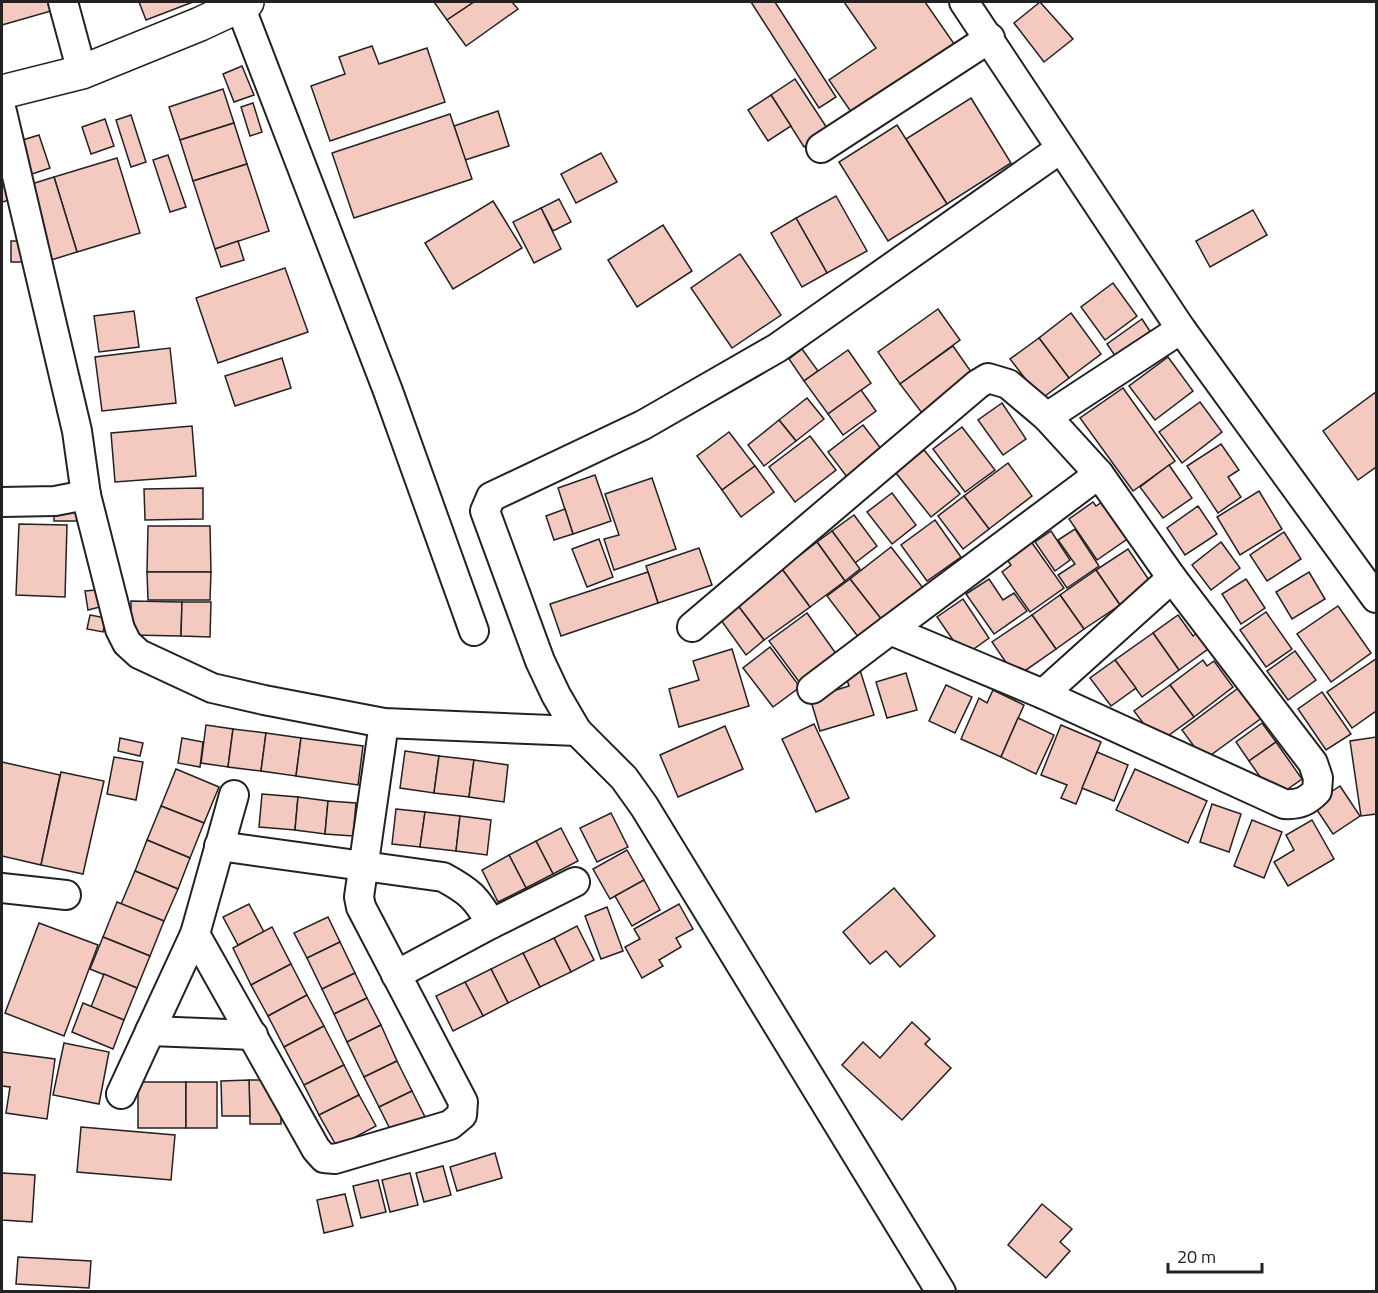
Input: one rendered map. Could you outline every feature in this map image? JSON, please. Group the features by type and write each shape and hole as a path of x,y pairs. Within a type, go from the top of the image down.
{"highway":[{"path":"2,92 82,72 244,4"}],"street":[{"path":"63,2 82,72"},
{"path":"964,2 1181,329 1377,598"},
{"path":"244,4 388,391 474,631"},
{"path":"821,148 990,38"},
{"path":"2,112 77,431 86,495 120,629 127,643 139,654 212,688 384,723 577,730"},
{"path":"941,1292 644,806 624,778 577,730 540,661 485,511 491,497 643,425 777,348 1060,149"},
{"path":"1047,417 1181,329"},
{"path":"692,627 978,384 988,378 1008,384 1047,417 1099,474 1172,578 1312,764 1318,778 1317,791 1308,800 1297,805 1284,804 1043,694 890,630"},
{"path":"812,689 1099,474"},
{"path":"2,502 55,501 86,495"},
{"path":"1043,694 1172,578"},
{"path":"195,934 316,1149 324,1158 335,1159 450,1125 462,1115 463,1102 361,907 359,897 384,723"},
{"path":"121,1094 195,934 234,795"},
{"path":"219,846 443,877 465,889 478,901 491,924"},
{"path":"396,975 575,882"},
{"path":"2,888 66,895"},
{"path":"150,1031 253,1035"}],"building":[{"path":"2,2 48,2 51,11 2,25"},
{"path":"139,2 193,2 146,20"},
{"path":"434,2 474,2 447,20"},
{"path":"474,2 512,2 518,9 466,46 447,20"},
{"path":"751,2 775,2 836,97 819,108"},
{"path":"844,2 925,2 957,48 856,119 829,80 876,48"},
{"path":"1040,2 1073,39 1044,62 1014,23"},
{"path":"372,46 379,64 427,48 445,102 330,141 311,86 345,74 339,57"},
{"path":"242,66 254,95 234,102 223,74"},
{"path":"795,79 829,131 804,147 771,95"},
{"path":"223,89 234,123 180,140 169,107"},
{"path":"771,95 791,126 768,141 748,110"},
{"path":"971,98 1011,163 947,204 906,139"},
{"path":"253,103 262,132 250,136 241,107"},
{"path":"498,111 509,146 465,160 454,126"},
{"path":"450,114 472,179 354,218 332,153"},
{"path":"131,115 146,162 131,167 116,120"},
{"path":"105,119 114,146 91,154 82,127"},
{"path":"234,123 247,164 193,181 180,140"},
{"path":"897,125 947,204 888,241 839,162"},
{"path":"39,135 50,168 26,176 16,142"},
{"path":"601,153 617,182 576,203 561,174"},
{"path":"168,155 186,207 170,212 153,160"},
{"path":"117,158 140,233 77,252 54,177"},
{"path":"2,159 14,199 2,202"},
{"path":"247,164 269,231 215,249 193,181"},
{"path":"54,177 77,252 48,261 25,186"},
{"path":"836,196 867,251 827,273 796,218"},
{"path":"559,199 571,222 553,231 541,208"},
{"path":"493,201 522,248 453,289 425,243"},
{"path":"541,208 561,249 534,263 513,222"},
{"path":"1253,210 1267,235 1210,267 1196,241"},
{"path":"796,218 827,273 802,287 771,233"},
{"path":"663,225 692,271 637,307 608,260"},
{"path":"11,241 26,241 26,262 11,262"},
{"path":"238,241 244,260 221,267 215,249"},
{"path":"740,254 781,315 732,348 691,288"},
{"path":"285,268 308,332 218,363 196,298"},
{"path":"1113,283 1137,316 1105,340 1081,307"},
{"path":"938,309 960,340 900,384 878,352"},
{"path":"134,311 139,347 99,352 94,316"},
{"path":"1071,313 1101,354 1069,378 1039,338"},
{"path":"1142,319 1157,342 1122,366 1107,344"},
{"path":"1039,338 1069,378 1041,399 1010,359"},
{"path":"953,346 974,376 922,413 900,384"},
{"path":"170,348 176,403 102,411 95,357"},
{"path":"802,349 818,371 804,381 789,359"},
{"path":"848,350 871,383 828,414 804,381"},
{"path":"1168,357 1193,391 1155,420 1129,386"},
{"path":"282,358 291,388 235,406 225,376"},
{"path":"1123,388 1175,461 1133,491 1080,418"},
{"path":"861,390 876,411 843,435 828,414"},
{"path":"1376,392 1376,467 1358,480 1323,431"},
{"path":"807,398 824,419 796,441 779,420"},
{"path":"1200,402 1222,432 1182,463 1159,432"},
{"path":"1002,403 1026,439 1003,455 978,420"},
{"path":"779,420 796,441 764,466 748,445"},
{"path":"863,425 882,450 847,477 828,452"},
{"path":"192,426 196,476 115,482 111,433"},
{"path":"962,427 995,470 965,492 933,449"},
{"path":"729,432 755,466 722,490 697,456"},
{"path":"810,436 836,470 795,502 769,467"},
{"path":"1221,444 1239,470 1228,477 1241,497 1218,513 1187,466"},
{"path":"924,450 960,494 931,517 896,473"},
{"path":"1008,463 1032,496 989,529 964,496"},
{"path":"1169,465 1192,498 1163,518 1140,487"},
{"path":"755,466 774,492 741,517 722,490"},
{"path":"595,475 611,521 573,534 558,488"},
{"path":"652,478 676,549 614,570 604,539 619,535 605,494"},
{"path":"203,488 203,519 145,520 144,489"},
{"path":"1259,491 1282,529 1240,555 1217,517"},
{"path":"892,493 916,525 892,544 867,512"},
{"path":"964,496 989,529 963,549 938,516"},
{"path":"1108,498 1133,535 1097,560 1069,519 1093,502 1096,506"},
{"path":"54,506 80,506 80,521 54,521"},
{"path":"1198,506 1217,534 1185,555 1167,528"},
{"path":"565,509 573,534 554,540 546,516"},
{"path":"854,515 877,546 855,563 832,531"},
{"path":"935,520 961,557 927,581 901,545"},
{"path":"19,524 67,525 65,597 16,595"},
{"path":"148,526 210,526 211,572 147,572"},
{"path":"1075,529 1099,566 1067,588 1058,575 1075,564 1058,540"},
{"path":"832,531 860,569 845,581 817,542"},
{"path":"1051,531 1070,560 1055,571 1035,542"},
{"path":"1284,532 1301,559 1267,581 1250,555"},
{"path":"599,539 613,577 587,587 572,549"},
{"path":"1030,540 1064,588 1030,612 1002,572 1011,565 1005,557"},
{"path":"817,542 845,581 810,607 782,569"},
{"path":"1221,542 1240,568 1211,590 1192,565"},
{"path":"891,547 923,588 882,620 850,579"},
{"path":"699,548 712,585 658,603 646,566"},
{"path":"1128,549 1151,583 1120,605 1096,570"},
{"path":"782,569 810,607 764,640 736,603"},
{"path":"1096,570 1120,605 1084,629 1060,595"},
{"path":"147,572 211,572 210,600 148,600"},
{"path":"648,572 658,603 561,636 550,604"},
{"path":"1309,572 1325,599 1292,619 1276,592"},
{"path":"850,579 882,620 859,638 827,596"},
{"path":"989,579 1003,600 1014,593 1027,611 994,634 966,594"},
{"path":"1246,579 1265,608 1241,624 1222,594"},
{"path":"96,590 100,607 88,610 85,591"},
{"path":"1060,595 1084,629 1056,649 1032,615"},
{"path":"963,599 989,638 964,656 937,617"},
{"path":"131,601 182,602 181,636 131,635"},
{"path":"182,602 211,602 210,637 181,636"},
{"path":"736,603 764,640 746,655 718,616"},
{"path":"1338,606 1371,653 1331,682 1297,634"},
{"path":"1266,612 1292,649 1266,667 1240,630"},
{"path":"807,613 837,655 800,683 769,641"},
{"path":"90,615 106,618 103,632 87,629"},
{"path":"1032,615 1056,649 1016,677 992,642"},
{"path":"1178,615 1193,636 1203,628 1215,644 1179,670 1153,633"},
{"path":"1153,633 1179,670 1142,697 1115,660"},
{"path":"770,647 800,687 773,707 743,668"},
{"path":"732,649 749,706 679,727 669,689 699,680 693,661"},
{"path":"1295,651 1316,680 1288,700 1267,671"},
{"path":"1376,659 1376,711 1352,728 1327,692"},
{"path":"1115,660 1136,688 1111,706 1090,678"},
{"path":"1203,660 1207,666 1214,661 1233,687 1194,717 1170,685"},
{"path":"860,670 874,715 820,731 810,698 849,686 845,674"},
{"path":"906,673 917,710 887,718 876,682"},
{"path":"946,685 972,697 955,733 929,721"},
{"path":"1170,685 1194,717 1158,743 1134,711"},
{"path":"1241,686 1263,717 1204,760 1182,730"},
{"path":"993,690 1024,705 1001,757 961,739 979,698 987,703"},
{"path":"1322,692 1351,734 1326,750 1298,709"},
{"path":"1018,718 1054,735 1036,774 1001,757"},
{"path":"1262,723 1276,742 1249,761 1236,742"},
{"path":"814,724 849,798 816,812 782,739"},
{"path":"206,725 233,729 228,767 201,763"},
{"path":"1061,725 1101,742 1076,804 1061,798 1067,785 1041,775"},
{"path":"725,726 743,769 678,797 660,755"},
{"path":"233,729 266,733 261,771 228,767"},
{"path":"266,733 301,738 296,776 261,771"},
{"path":"1376,737 1376,814 1361,816 1350,741"},
{"path":"120,738 143,743 140,756 118,751"},
{"path":"182,738 203,742 200,767 178,763"},
{"path":"301,738 363,746 358,785 296,776"},
{"path":"1276,742 1302,779 1275,798 1249,761"},
{"path":"405,751 439,756 434,793 400,788"},
{"path":"1097,752 1128,765 1114,801 1082,788"},
{"path":"439,756 474,760 469,797 434,793"},
{"path":"114,757 143,762 136,800 107,794"},
{"path":"474,760 508,765 504,802 469,797"},
{"path":"2,762 60,775 41,865 2,856"},
{"path":"176,769 219,787 204,823 161,806"},
{"path":"1135,769 1207,801 1188,843 1116,810"},
{"path":"61,772 104,781 83,874 41,865"},
{"path":"1340,786 1360,816 1333,834 1313,804"},
{"path":"262,794 298,797 295,830 259,827"},
{"path":"298,797 328,801 325,834 295,830"},
{"path":"328,801 356,803 353,836 325,834"},
{"path":"1212,804 1241,814 1229,852 1200,842"},
{"path":"161,806 204,823 190,858 147,840"},
{"path":"396,809 425,812 420,847 392,844"},
{"path":"425,812 460,816 456,851 420,847"},
{"path":"611,813 628,847 597,862 580,828"},
{"path":"460,816 491,820 487,855 456,851"},
{"path":"1252,820 1282,832 1264,878 1234,866"},
{"path":"1312,820 1334,859 1288,886 1274,862 1294,850 1286,835"},
{"path":"561,828 578,861 553,874 536,841"},
{"path":"147,840 190,858 178,889 135,871"},
{"path":"536,841 553,874 526,888 509,855"},
{"path":"627,850 644,880 610,899 593,869"},
{"path":"509,855 526,888 498,902 482,870"},
{"path":"135,871 178,889 164,921 121,904"},
{"path":"644,880 660,910 632,926 615,896"},
{"path":"894,888 935,936 900,967 886,951 870,964 843,932"},
{"path":"117,902 164,921 150,956 103,937"},
{"path":"249,904 264,932 238,945 223,917"},
{"path":"679,904 693,929 676,938 681,947 659,960 663,966 642,978 625,947 640,939 634,929"},
{"path":"607,907 623,951 601,959 585,916"},
{"path":"328,917 340,942 307,958 294,933"},
{"path":"39,923 98,945 64,1036 5,1013"},
{"path":"577,926 594,960 571,972 554,938"},
{"path":"272,927 291,964 251,985 233,948"},
{"path":"103,937 150,956 137,988 90,969"},
{"path":"554,938 571,972 540,987 523,953"},
{"path":"340,942 355,973 322,989 307,958"},
{"path":"523,953 540,987 508,1003 491,969"},
{"path":"291,964 307,995 268,1016 251,985"},
{"path":"491,969 508,1003 483,1016 465,982"},
{"path":"355,973 367,998 334,1014 322,989"},
{"path":"104,974 137,988 124,1020 91,1007"},
{"path":"465,982 483,1016 453,1031 436,996"},
{"path":"307,995 324,1026 284,1047 268,1016"},
{"path":"367,998 381,1025 347,1042 334,1014"},
{"path":"83,1003 124,1020 113,1049 72,1032"},
{"path":"912,1022 930,1039 925,1044 951,1068 902,1120 842,1065 863,1042 880,1058"},
{"path":"381,1025 397,1061 364,1077 347,1042"},
{"path":"324,1026 344,1065 304,1085 284,1047"},
{"path":"64,1043 109,1052 99,1104 53,1095"},
{"path":"2,1052 55,1059 47,1119 6,1113 10,1087 2,1086"},
{"path":"397,1061 412,1091 379,1107 364,1077"},
{"path":"344,1065 359,1095 319,1115 304,1085"},
{"path":"249,1080 265,1080 281,1111 281,1124 250,1124"},
{"path":"249,1080 250,1116 222,1116 221,1081"},
{"path":"138,1082 186,1082 186,1128 138,1128"},
{"path":"186,1082 217,1082 217,1128 186,1128"},
{"path":"412,1091 427,1121 394,1137 379,1107"},
{"path":"359,1095 376,1126 337,1147 319,1115"},
{"path":"81,1127 175,1135 171,1180 77,1172"},
{"path":"495,1153 502,1178 457,1191 450,1167"},
{"path":"443,1166 451,1195 424,1202 416,1173"},
{"path":"2,1173 35,1175 32,1222 2,1220"},
{"path":"410,1173 418,1205 390,1212 382,1180"},
{"path":"378,1180 386,1212 361,1218 353,1186"},
{"path":"345,1194 353,1226 324,1233 317,1200"},
{"path":"1042,1204 1072,1229 1060,1242 1070,1251 1046,1278 1008,1245"},
{"path":"18,1257 91,1261 89,1288 16,1284"}]}
